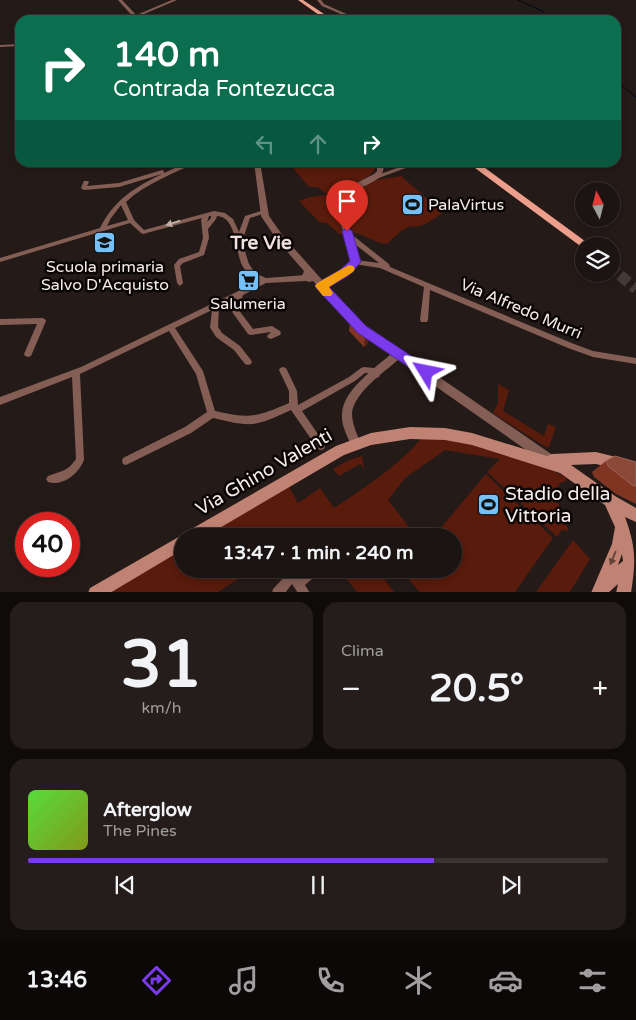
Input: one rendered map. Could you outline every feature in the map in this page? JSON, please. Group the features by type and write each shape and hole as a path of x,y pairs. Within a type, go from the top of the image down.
{"main road":[{"path":"300,0 322,15"},
{"path":"306,0 328,15"},
{"path":"478,167 575,238"},
{"name":"Via Ghino Valenti","path":"206,528 312,465 356,444 393,435 445,434 573,462"},
{"name":"Via Ghino Valenti","path":"535,453 550,460 573,462"},
{"path":"573,462 596,458 636,471"},
{"path":"573,462 589,486 636,516"},
{"path":"573,462 581,466 581,473 589,486"},
{"path":"610,501 622,526 633,562 623,592"},
{"path":"599,591 619,546 622,526"},
{"path":"95,592 174,547"},
{"path":"599,591 633,562"}],"street":[{"path":"120,0 134,15"},
{"path":"143,15 175,0"},
{"path":"319,0 323,5 346,15"},
{"path":"0,46 15,45"},
{"path":"102,230 112,212 138,188 183,167"},
{"path":"256,167 264,212 274,230 306,275 321,286 362,329 535,453"},
{"path":"374,178 380,171 380,167"},
{"path":"397,167 403,168"},
{"path":"355,264 342,215 341,198 348,190 374,178 406,167"},
{"path":"86,182 84,188 119,185 165,170 174,171"},
{"path":"123,202 131,221 143,232 207,214 220,213 232,219 248,272 252,276 265,281"},
{"path":"240,245 244,221 247,216 264,212"},
{"path":"206,228 214,218 214,213"},
{"path":"180,283 177,264 180,261 202,253 206,238 204,220 207,214"},
{"path":"0,260 131,221"},
{"path":"349,236 371,255 398,273"},
{"path":"321,286 355,264 398,273"},
{"name":"Via Alfredo Murri","path":"398,273 571,346 593,354 636,361"},
{"path":"0,401 76,372 171,328 265,281 306,275"},
{"path":"424,320 428,286"},
{"path":"241,292 234,309 251,332 272,329 277,333 271,336"},
{"path":"216,304 214,327 219,335 237,348 248,362"},
{"path":"0,322 42,321 28,354"},
{"path":"171,328 200,373 212,414"},
{"path":"356,444 346,414 349,405 358,390 399,354"},
{"path":"283,370 293,391 295,407 321,446"},
{"path":"126,461 188,430 212,414 243,421 261,420 295,407 352,379 364,370 371,370 376,374"},
{"path":"51,479 69,474 75,470 80,460 76,372"},
{"path":"277,592 296,580"}],"shaded area":[{"path":"292,167 376,167 363,180 341,191 337,196 325,193 318,187 309,187"},
{"path":"401,176 443,213 423,225 411,226 401,231 387,244 354,233 344,212 345,200 348,195 354,190 374,181"},
{"path":"327,195 336,198 335,207 343,234 339,234 327,223 319,222 299,201 310,197"},
{"path":"498,384 509,390 503,411 544,436 548,424 556,427 549,447 544,446 493,413 498,403"},
{"path":"447,437 529,460 566,477 566,481 560,483 558,489 558,501 569,531 562,530 557,537 487,472 500,459 445,450 405,478 388,500 410,528 217,528 289,487 298,503 320,488 334,508 391,468 421,439"},
{"path":"362,456 364,469 360,464 339,476 333,469 349,460"},
{"name":"Stadio della Vittoria","path":"486,474 553,538 515,592 420,592 407,578 462,578 462,528 441,528"},
{"path":"573,540 590,559 570,592 536,592"},
{"path":"174,553 174,578 239,578 218,592 112,592 113,588"},
{"path":"346,578 383,578 394,592 357,592"}],"building":[{"path":"354,319 369,334 365,337 350,322"},
{"path":"615,456 636,462 636,486 632,485 608,466 606,461"}],"waterway":[{"path":"518,0 542,11 546,15"},
{"path":"621,85 636,97"}],"tunnel":[{"path":"620,275 636,289"}],"slow traffic":[{"path":"327,293 321,286 349,269"}],"place":[{"name":"PalaVirtus","path":"412,205"},
{"name":"Scuola primaria Salvo D'Acquisto","path":"105,243"},
{"name":"Salumeria","path":"248,280"},
{"name":"Stadio della Vittoria","path":"489,505"}],"district":[{"name":"Tre Vie","path":"261,243"}],"route":[{"path":"347,231 356,262 344,273 321,286 362,329 426,372"}]}
